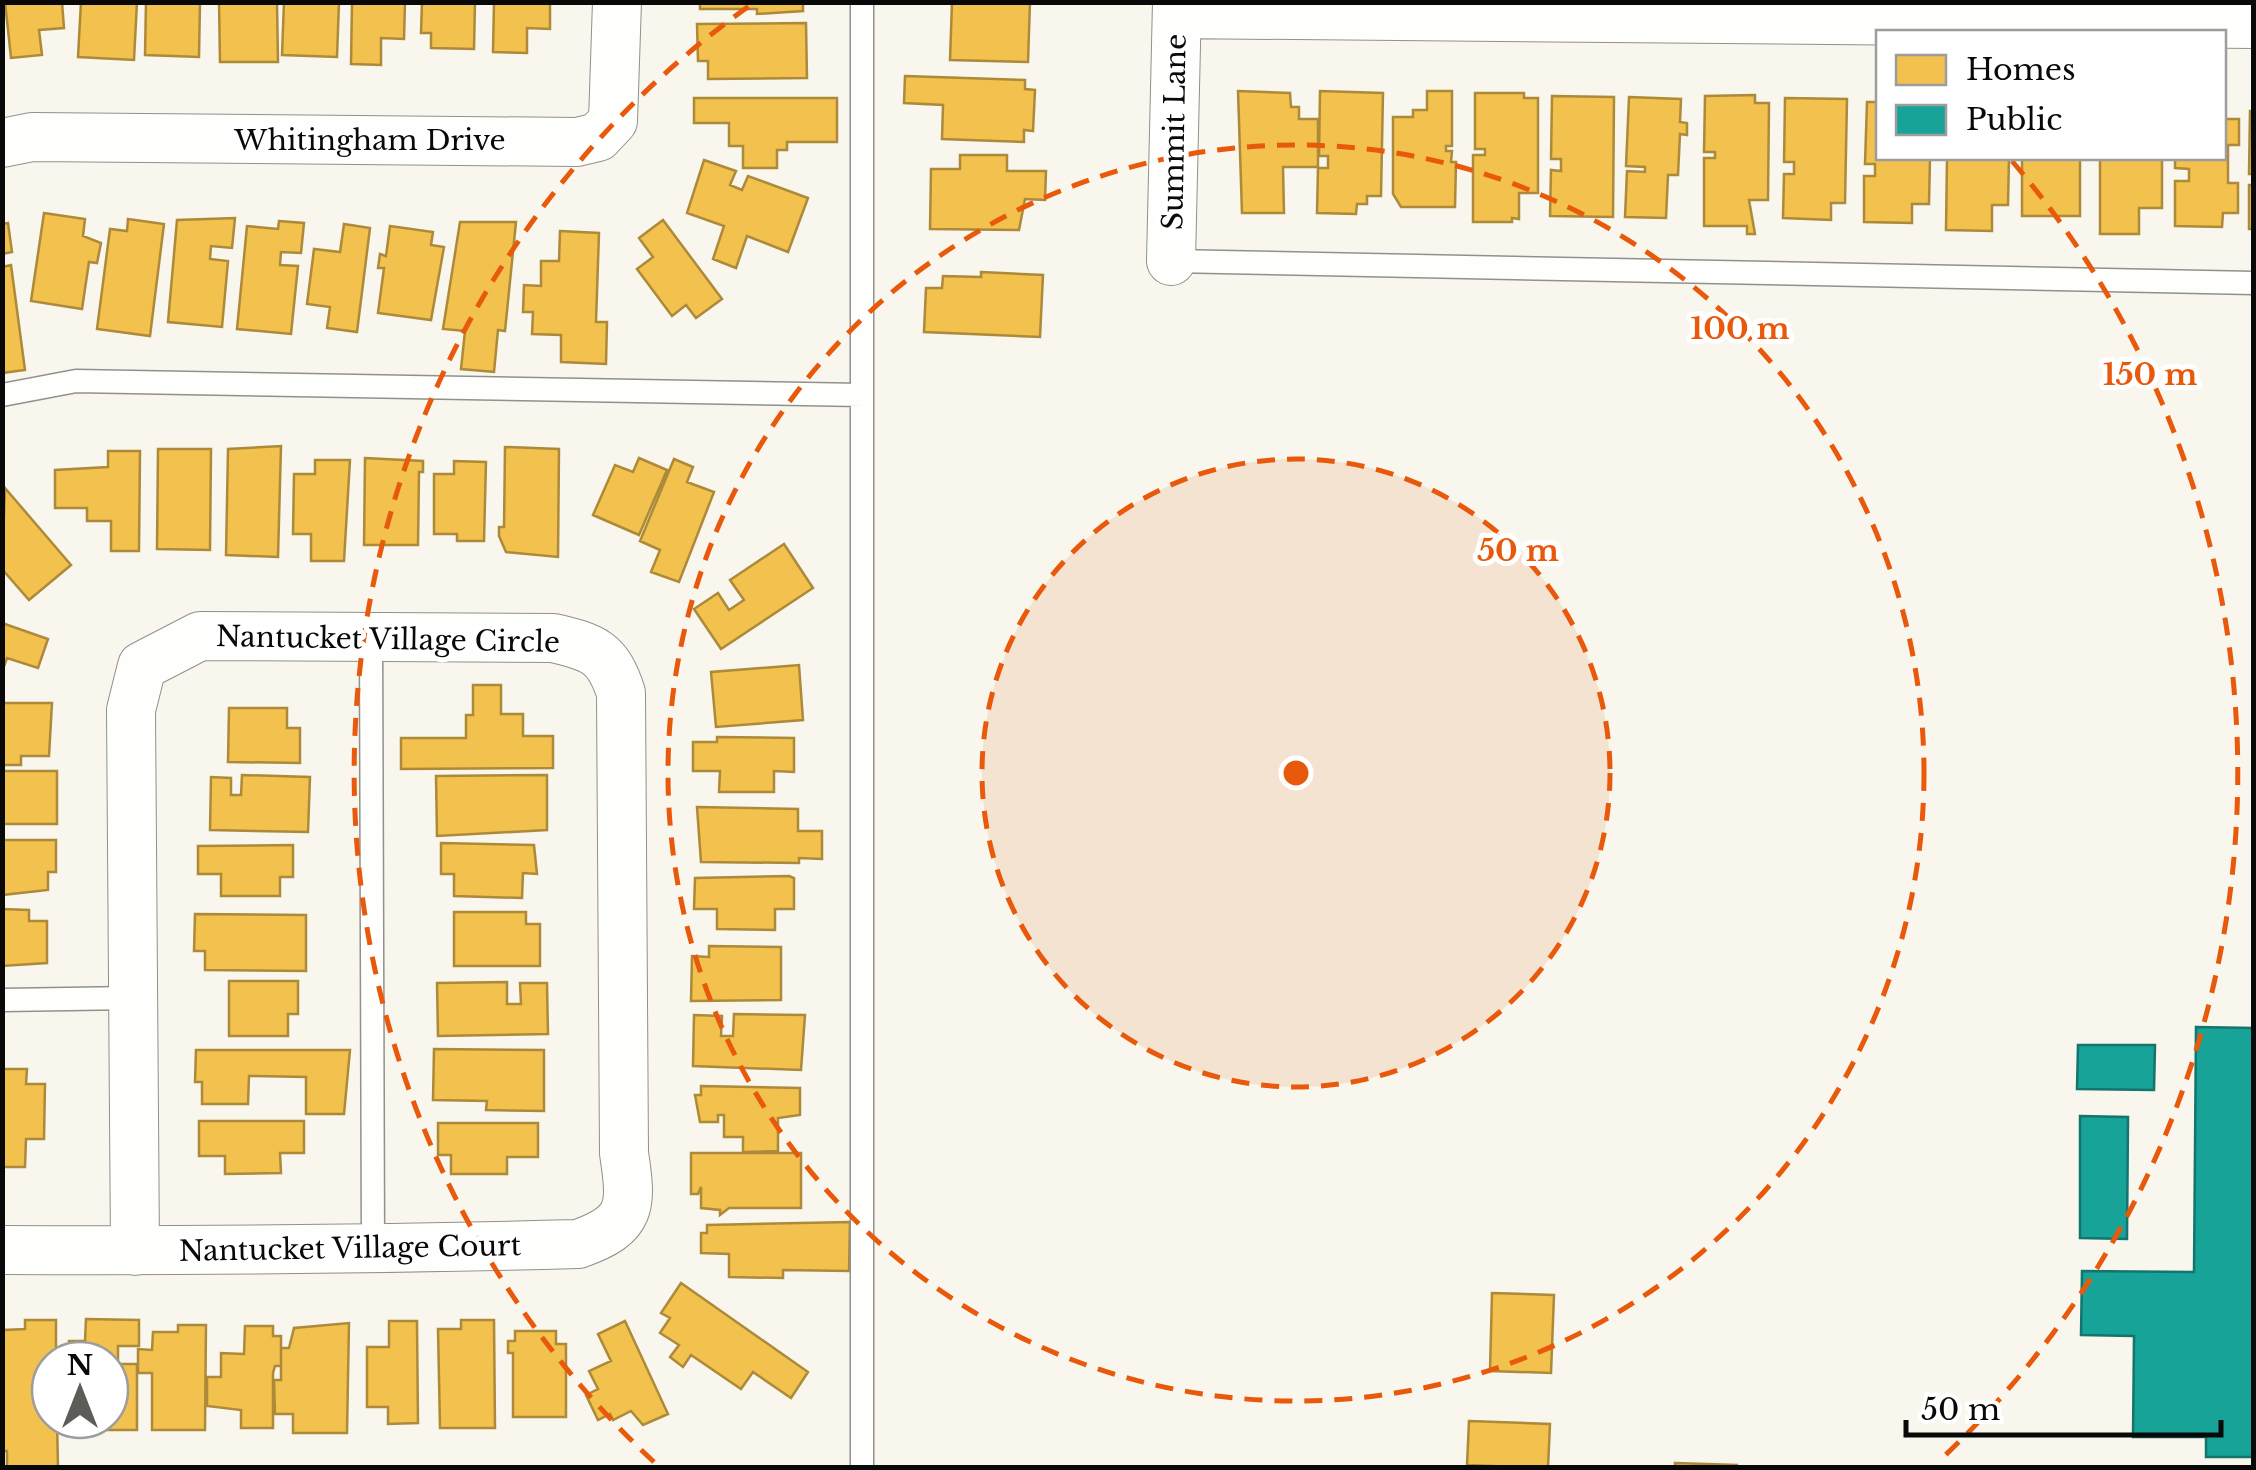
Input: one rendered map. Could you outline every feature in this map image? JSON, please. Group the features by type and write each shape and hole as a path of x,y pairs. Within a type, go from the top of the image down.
{"street":[{"name":"Whitingham Drive","path":"2,142 32,137 577,142 598,137 612,121 617,2"},
{"path":"1177,8 2025,12 2254,24"},
{"name":"Summit Lane","path":"1171,261 1177,8"},
{"name":"Nantucket Village Circle","path":"135,1251 131,710 142,666 200,636 553,638 584,645 613,668 622,693 624,1153"},
{"name":"Nantucket Village Court","path":"2,1250 373,1250 578,1244 609,1234 627,1211 624,1153"}],"lane":[{"path":"862,2 862,1468"},
{"path":"1171,261 2254,283"},
{"path":"2,396 76,381 862,395"},
{"path":"371,634 373,1250"},
{"path":"2,1000 133,998"}],"building: Homes":[{"path":"5,2 62,2 64,28 39,30 42,55 11,58"},
{"path":"81,2 137,2 134,60 78,57"},
{"path":"146,2 200,2 199,57 145,55"},
{"path":"219,2 277,2 278,62 220,62"},
{"path":"284,2 339,2 337,57 282,55"},
{"path":"352,2 405,2 404,39 381,38 381,65 351,64"},
{"path":"422,2 475,2 474,49 431,48 431,33 421,33"},
{"path":"494,2 550,2 550,29 527,28 527,53 493,52"},
{"path":"700,2 803,2 803,11 757,14 757,9 700,9"},
{"path":"952,2 1030,2 1028,62 950,60"},
{"path":"806,23 807,78 708,79 708,61 698,61 697,24"},
{"path":"905,76 1025,80 1025,89 1035,90 1033,131 1024,130 1024,142 942,139 943,105 904,103"},
{"path":"1238,91 1290,93 1291,107 1299,107 1299,119 1318,119 1318,167 1283,167 1284,213 1242,213"},
{"path":"1320,91 1383,93 1381,196 1367,196 1367,204 1357,204 1356,214 1317,213 1318,168 1328,168 1328,156 1319,156"},
{"path":"1427,91 1452,91 1452,146 1446,146 1446,151 1452,151 1451,162 1456,162 1455,207 1401,207 1393,194 1393,117 1413,117 1413,110 1427,110"},
{"path":"1475,93 1524,93 1524,98 1538,98 1538,193 1519,193 1519,219 1512,218 1512,222 1473,222 1473,155 1485,155 1485,149 1475,149"},
{"path":"1755,95 1755,103 1769,103 1768,200 1749,200 1755,234 1747,234 1747,226 1704,226 1704,158 1715,158 1715,152 1704,152 1705,96"},
{"path":"1552,96 1614,97 1613,217 1550,216 1551,170 1561,171 1561,159 1551,159"},
{"path":"1629,97 1681,99 1680,122 1687,123 1687,135 1680,134 1678,175 1668,175 1666,218 1625,217 1627,171 1645,172 1645,167 1626,166"},
{"path":"694,98 837,98 837,142 787,142 787,150 777,150 777,168 743,168 743,146 729,146 729,123 694,123"},
{"path":"1785,98 1847,99 1845,203 1831,203 1831,220 1783,218 1784,174 1794,174 1794,162 1784,162"},
{"path":"1867,102 1876,102 1876,160 1930,160 1929,204 1912,204 1912,223 1864,222 1864,176 1875,176 1875,164 1865,164"},
{"path":"2250,111 2254,111 2254,174 2249,174"},
{"path":"2226,119 2239,119 2239,145 2228,145 2228,183 2238,183 2238,213 2223,213 2222,227 2175,226 2175,181 2189,181 2189,169 2175,168 2175,160 2226,160"},
{"path":"960,155 1007,155 1007,171 1046,171 1045,200 1025,199 1019,230 930,229 931,169 960,169"},
{"path":"704,160 736,171 730,185 742,190 748,176 808,198 788,252 747,236 736,268 713,259 724,226 687,213"},
{"path":"1947,160 2009,160 2008,205 1992,205 1992,231 1946,230"},
{"path":"2022,160 2080,160 2080,216 2022,216"},
{"path":"2100,160 2162,160 2162,208 2139,208 2139,234 2100,234"},
{"path":"2249,185 2254,185 2254,229 2249,229"},
{"path":"44,213 85,219 83,236 101,243 97,263 89,262 82,309 31,301"},
{"path":"235,218 232,248 211,246 210,259 228,261 222,327 168,322 177,220"},
{"path":"128,219 164,224 150,336 97,329 110,229 127,231"},
{"path":"663,220 722,299 696,318 686,305 672,316 637,269 653,257 639,238"},
{"path":"279,221 304,223 301,253 281,252 280,265 298,266 291,334 237,329 247,226 278,229"},
{"path":"460,222 516,222 505,331 498,330 494,372 461,369 465,331 443,329"},
{"path":"8,223 12,252 2,254 2,224"},
{"path":"344,224 370,228 357,332 327,328 330,307 307,304 314,249 340,252"},
{"path":"390,226 433,232 431,245 444,247 431,320 378,313 384,268 378,268 380,254 386,256"},
{"path":"560,231 599,233 596,322 607,322 606,364 561,362 561,335 532,334 533,312 523,312 524,285 541,286 541,261 559,261"},
{"path":"11,265 25,370 2,373 2,267"},
{"path":"981,272 1043,275 1040,337 924,332 926,288 942,288 943,276 981,277"},
{"path":"281,446 278,557 226,555 228,449"},
{"path":"505,447 559,449 558,557 506,552 499,536 499,527 504,527"},
{"path":"158,449 211,449 210,550 157,549"},
{"path":"108,451 140,451 139,551 111,551 111,521 87,521 87,508 55,508 55,470 108,467"},
{"path":"365,458 423,461 423,472 419,472 418,545 364,545"},
{"path":"639,458 667,470 639,535 593,515 615,465 633,472"},
{"path":"674,459 693,467 687,482 714,492 679,582 651,572 660,550 640,541"},
{"path":"315,460 350,460 344,561 311,561 311,534 293,534 294,474 315,474"},
{"path":"454,461 486,462 484,541 457,541 457,534 434,534 434,474 454,474"},
{"path":"5,488 71,565 29,600 2,569"},
{"path":"784,544 813,588 721,649 694,609 718,593 729,610 744,600 730,580"},
{"path":"2,623 48,639 38,668 7,658 2,672"},
{"path":"799,665 803,720 716,727 711,672"},
{"path":"473,685 501,685 501,714 523,714 523,736 553,736 553,768 401,769 401,738 466,738 466,715 473,715"},
{"path":"2,703 52,703 49,756 21,756 21,765 2,765"},
{"path":"229,708 287,708 287,728 300,728 300,763 228,762"},
{"path":"717,737 794,738 794,772 774,771 774,792 719,792 720,771 693,771 693,742 717,742"},
{"path":"2,771 57,771 57,824 2,824"},
{"path":"242,775 310,777 308,832 210,830 211,777 231,778 231,795 241,795"},
{"path":"547,775 547,830 437,836 436,776"},
{"path":"697,807 798,809 798,831 822,831 822,859 799,858 799,863 701,862"},
{"path":"2,840 56,840 56,872 48,872 48,890 2,895"},
{"path":"441,843 534,845 537,874 523,873 522,898 454,896 454,874 441,874"},
{"path":"293,845 293,877 280,877 280,896 221,896 221,874 198,874 198,846"},
{"path":"695,878 794,878 794,909 775,909 775,930 717,929 717,909 694,909"},
{"path":"2,909 29,910 29,921 47,921 47,963 2,966"},
{"path":"454,912 526,912 526,924 540,924 540,966 454,966"},
{"path":"195,914 306,915 306,971 205,970 205,951 194,951"},
{"path":"709,946 781,947 781,1000 691,1001 692,956 709,957"},
{"path":"229,981 298,981 298,1014 288,1014 288,1036 229,1036"},
{"path":"507,982 507,1004 521,1004 520,983 547,983 548,1034 438,1036 437,983"},
{"path":"734,1014 805,1015 801,1070 693,1066 694,1015 722,1016 721,1036 733,1036"},
{"path":"434,1049 544,1050 544,1111 486,1110 487,1101 433,1100"},
{"path":"196,1050 350,1050 344,1114 306,1114 306,1077 249,1076 248,1104 202,1104 202,1082 195,1082"},
{"path":"2,1069 27,1069 26,1084 45,1084 44,1139 26,1139 25,1167 2,1167"},
{"path":"701,1086 800,1088 800,1115 778,1118 778,1151 743,1152 743,1137 724,1137 724,1115 718,1115 718,1122 700,1122 695,1095 701,1095"},
{"path":"199,1121 304,1121 304,1153 280,1153 281,1173 225,1174 225,1156 199,1156"},
{"path":"438,1123 538,1123 538,1157 507,1157 507,1174 451,1174 451,1155 438,1155"},
{"path":"691,1153 801,1153 801,1208 729,1208 720,1215 720,1210 701,1208 701,1187 698,1194 691,1194"},
{"path":"850,1222 849,1271 783,1270 783,1278 729,1277 729,1254 701,1253 701,1233 707,1233 707,1225"},
{"path":"681,1283 808,1372 791,1398 753,1372 741,1389 691,1355 683,1367 670,1357 679,1345 660,1333 670,1318 661,1313"},
{"path":"1492,1293 1554,1295 1551,1373 1490,1371"},
{"path":"86,1319 139,1320 139,1346 130,1346 130,1340 85,1340"},
{"path":"25,1320 56,1320 56,1340 30,1340 30,1440 57,1440 58,1468 7,1468 7,1451 2,1451 2,1339 4,1330 25,1329"},
{"path":"461,1320 494,1320 495,1428 440,1428 438,1329 461,1329"},
{"path":"389,1321 417,1321 418,1423 388,1424 388,1407 367,1407 367,1347 389,1347"},
{"path":"625,1321 668,1414 643,1425 631,1411 613,1420 610,1414 598,1420 586,1395 598,1389 589,1371 611,1361 598,1334"},
{"path":"349,1323 347,1433 293,1433 293,1414 275,1414 274,1380 281,1380 281,1348 289,1348 294,1328"},
{"path":"178,1325 206,1325 205,1430 152,1430 152,1373 138,1373 138,1349 152,1350 153,1332 178,1332"},
{"path":"245,1326 273,1326 273,1336 281,1336 281,1366 275,1366 273,1373 273,1428 241,1428 241,1410 207,1406 207,1377 221,1377 221,1353 244,1354"},
{"path":"515,1331 556,1331 556,1344 566,1344 566,1417 513,1417 513,1353 508,1353 508,1341 515,1341"},
{"path":"130,1364 137,1364 137,1430 130,1430"},
{"path":"1469,1421 1550,1424 1548,1468 1467,1465"},
{"path":"1675,1463 1737,1465 1737,1468 1675,1468"}],"building: Public":[{"path":"2196,1027 2254,1028 2254,1457 2206,1457 2206,1437 2133,1437 2134,1336 2081,1335 2082,1271 2194,1272"},
{"path":"2078,1045 2155,1045 2154,1090 2077,1089"},
{"path":"2080,1116 2128,1117 2127,1239 2080,1238"}]}
